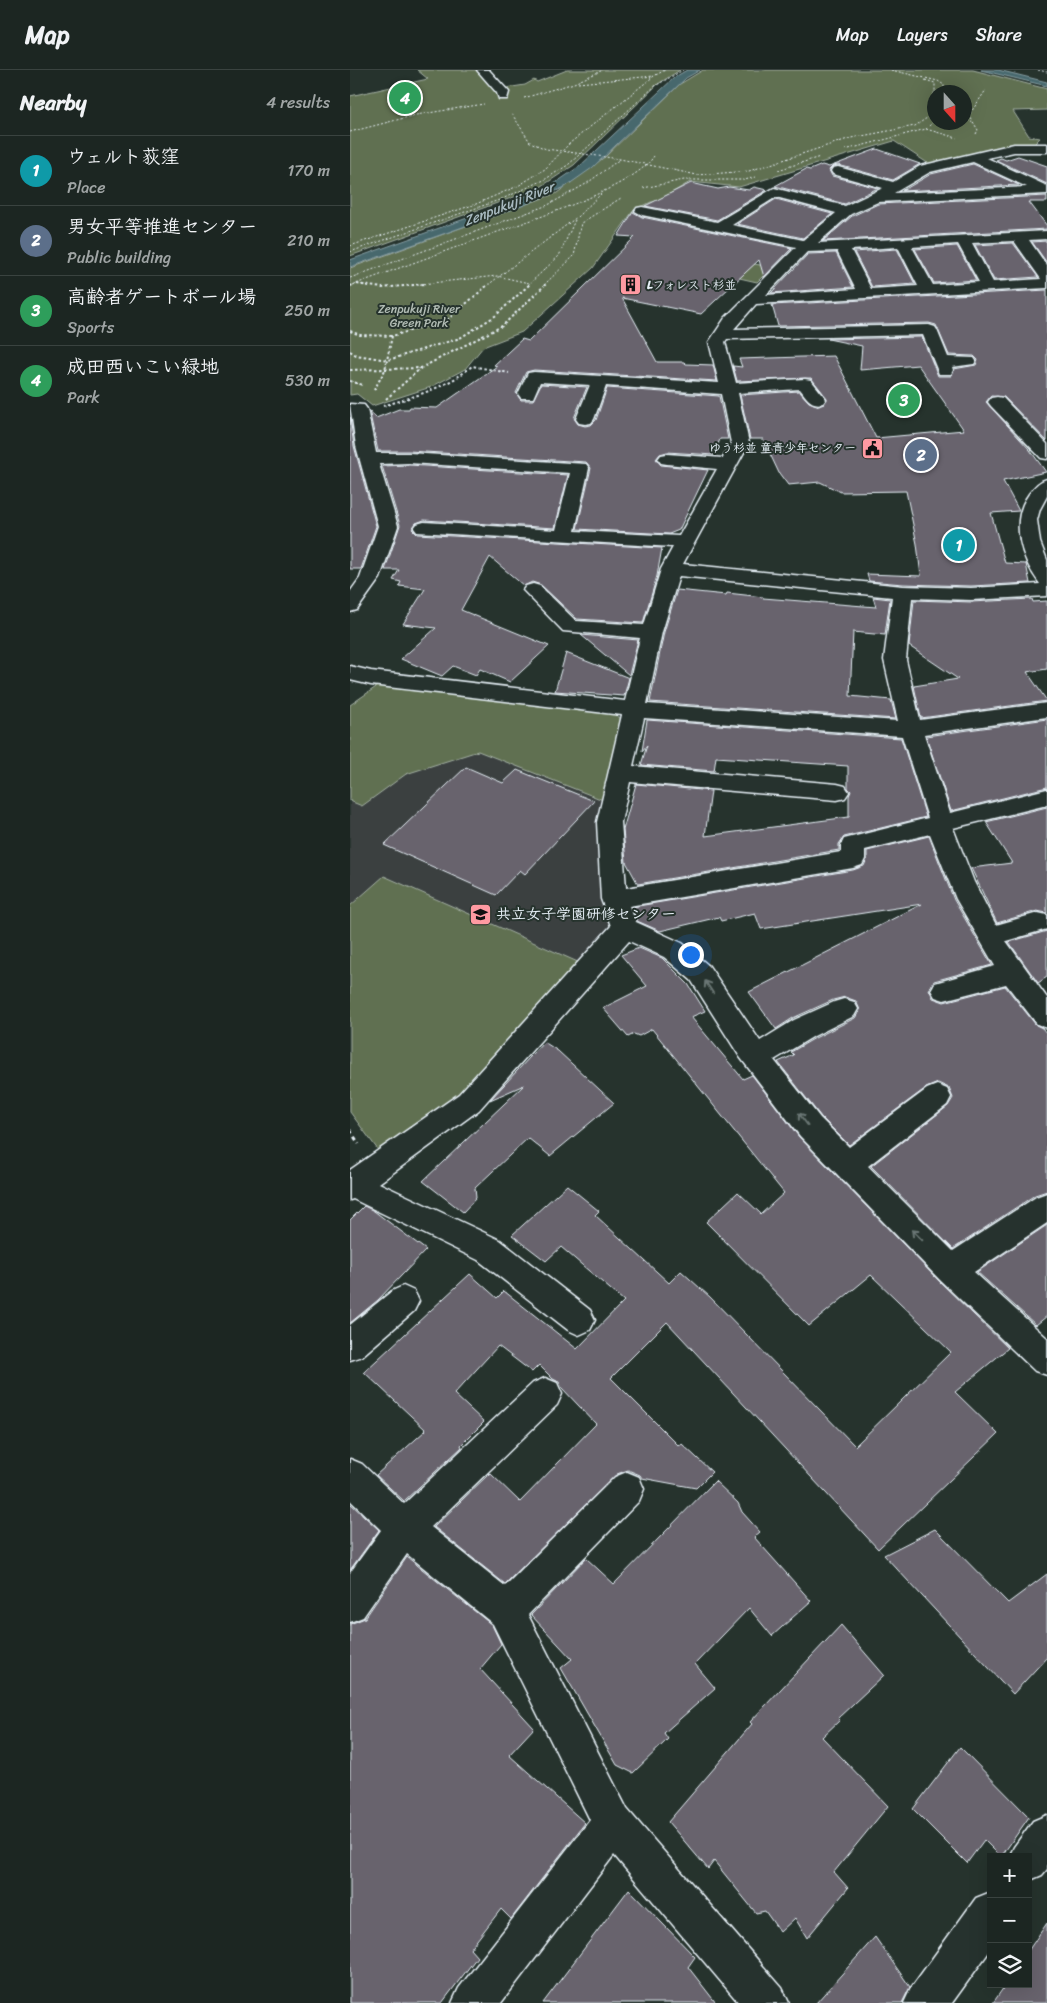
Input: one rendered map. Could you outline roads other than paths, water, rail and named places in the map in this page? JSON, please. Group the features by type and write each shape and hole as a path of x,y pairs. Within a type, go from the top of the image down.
{"street":[{"path":"483,70 503,92 503,96"},
{"path":"1047,148 1014,148 925,169 876,198 846,211 804,246 731,321 722,334 717,342 730,389 740,443 671,569 652,632 609,822 614,899 625,928 673,950 700,973 756,1057 810,1128 951,1270 1047,1360"},
{"path":"1014,148 1047,160"},
{"path":"974,157 1047,190"},
{"path":"838,171 894,187"},
{"path":"876,198 1047,190"},
{"path":"718,228 774,192 846,211"},
{"path":"642,211 804,246 842,246 1047,235"},
{"path":"1018,236 1047,276"},
{"path":"962,239 989,287"},
{"path":"903,243 928,290"},
{"path":"842,246 866,293"},
{"path":"752,300 1047,283"},
{"path":"722,334 937,330 944,366 968,362"},
{"path":"527,394 534,377 730,389 805,384 817,399"},
{"path":"585,419 600,381"},
{"path":"1009,408 1047,454"},
{"path":"350,409 358,409 365,446 388,526 370,578 350,606"},
{"path":"370,459 409,458 580,468 564,536"},
{"path":"667,459 728,464"},
{"path":"1047,484 1035,497 1026,519 1029,543 1047,580"},
{"path":"424,528 686,542"},
{"path":"671,569 903,592 971,594 1047,590"},
{"path":"533,590 570,627 652,632"},
{"path":"903,592 895,660 911,729 941,822 941,831 968,897 990,936 1026,993 1047,1017"},
{"path":"350,673 371,678 665,713 911,729 1047,710"},
{"path":"350,693 371,678"},
{"path":"620,772 750,775 837,792"},
{"path":"614,899 853,858 852,845 1047,797"},
{"path":"990,936 1038,922"},
{"path":"579,1320 489,1250 352,1186 469,1102 625,928"},
{"path":"944,990 1012,972"},
{"path":"756,1057 804,1028 844,1009"},
{"path":"848,1165 937,1097"},
{"path":"951,1270 1047,1206"},
{"path":"350,1345 403,1301"},
{"path":"350,1604 404,1528 545,1394"},
{"path":"350,1476 404,1528 506,1612 613,1824 767,2003"},
{"path":"506,1612 627,1489"},
{"path":"474,2003 613,1824"},
{"path":"1032,1856 1047,1835"},
{"path":"926,2003 987,1919"}],"water":[{"name":"Zenpukuji River","path":"687,70 700,70 686,78 592,168 565,187 522,206 350,267 350,260 512,202 554,184 580,166 675,77"},
{"path":"981,70 998,70 1047,82 1047,86"}],"place":[{"name":"成田西いこい緑地","path":"405,98"},
{"name":"Lフォレスト杉並","path":"631,285"},
{"name":"高齢者ゲートボール場","path":"904,400"},
{"name":"ゆう杉並 童青少年センター","path":"872,448"},
{"name":"男女平等推進センター","path":"921,455"},
{"name":"ウェルト荻窪","path":"959,545"},
{"name":"共立女子学園研修センター","path":"480,914"}],"park label":[{"name":"Zenpukuji River Green Park","path":"419,316"}]}
